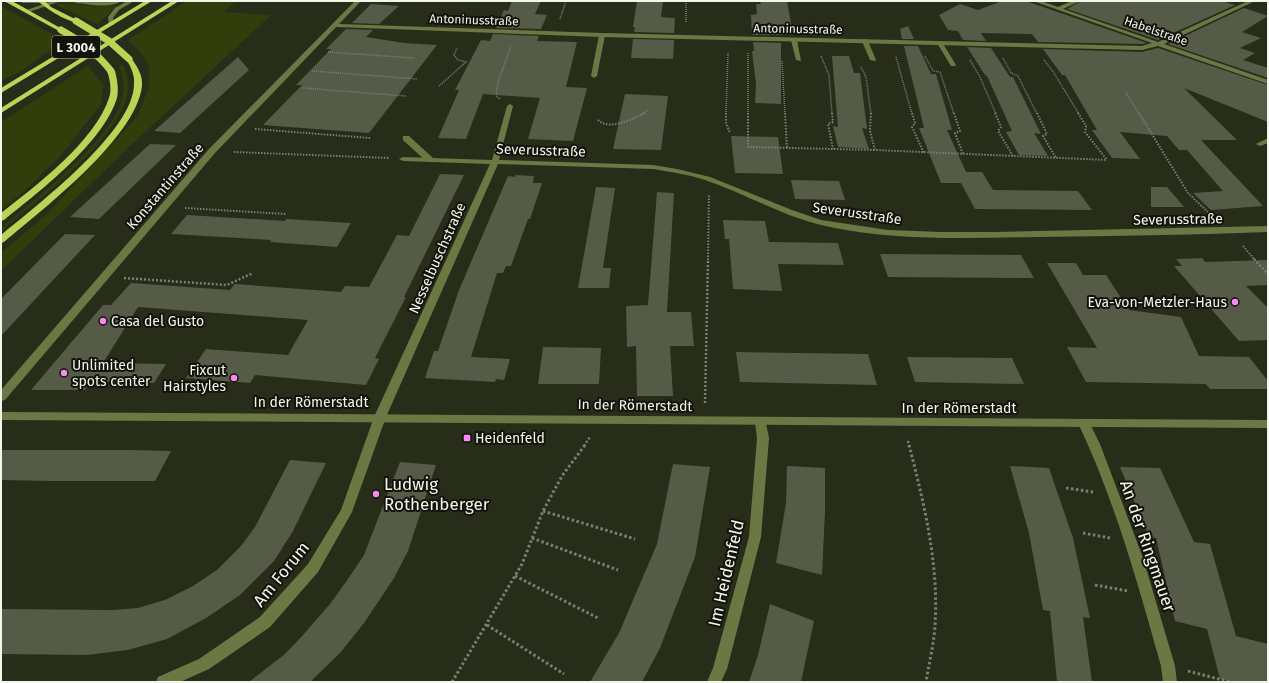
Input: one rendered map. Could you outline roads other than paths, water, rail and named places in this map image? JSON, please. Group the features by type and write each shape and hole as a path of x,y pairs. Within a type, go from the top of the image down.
{"highway":[{"path":"1,218 42,184 81,146 106,113 113,97 114,83 111,71 103,59 94,51 61,30 7,1"},
{"name":"L 3004","path":"1,91 149,1"},
{"name":"L 3004","path":"1,111 176,1"},
{"path":"1,240 61,189 92,159 122,125 131,110 138,86 136,71 129,59 109,41 42,2"}],"street":[{"path":"23,1 58,1"},
{"path":"76,1 100,4 118,1"},
{"path":"111,25 110,18 117,9 131,1"},
{"name":"Konstantinstraße","path":"1,397 212,151 358,1"},
{"name":"Habelstraße","path":"1036,1 1160,43 1268,82"},
{"path":"1058,9 1077,1"},
{"name":"Antoninusstraße","path":"333,25 602,35 1142,48 1160,43 1252,1"},
{"path":"27,11 42,2"},
{"path":"594,76 602,35"},
{"path":"794,40 799,60"},
{"path":"865,41 873,60"},
{"path":"940,43 953,65"},
{"name":"Nesselbuschstraße","path":"380,417 496,162 510,106"},
{"path":"406,138 430,160"},
{"path":"1260,144 1268,140"},
{"name":"Severusstraße","path":"403,159 653,167 687,172 714,180 802,218 834,226 888,233 954,236 1204,232 1268,229"},
{"name":"In der Römerstadt","path":"1,416 380,417 761,422 1268,424"},
{"name":"Am Forum","path":"163,682 204,664 265,622 313,568 346,512 380,417"},
{"name":"Im Heidenfeld","path":"714,682 720,669 755,537 763,438 761,422"},
{"name":"An der Ringmauer","path":"1084,423 1094,444 1131,542 1168,666 1170,682"}],"place":[{"name":"Eva-von-Metzler-Haus","path":"1235,302"},
{"name":"Casa del Gusto","path":"103,321"},
{"name":"Unlimited spots center","path":"64,373"},
{"name":"Fixcut Hairstyles","path":"234,378"},
{"name":"Heidenfeld","path":"467,438"},
{"name":"Ludwig Rothenberger","path":"376,494"}]}
